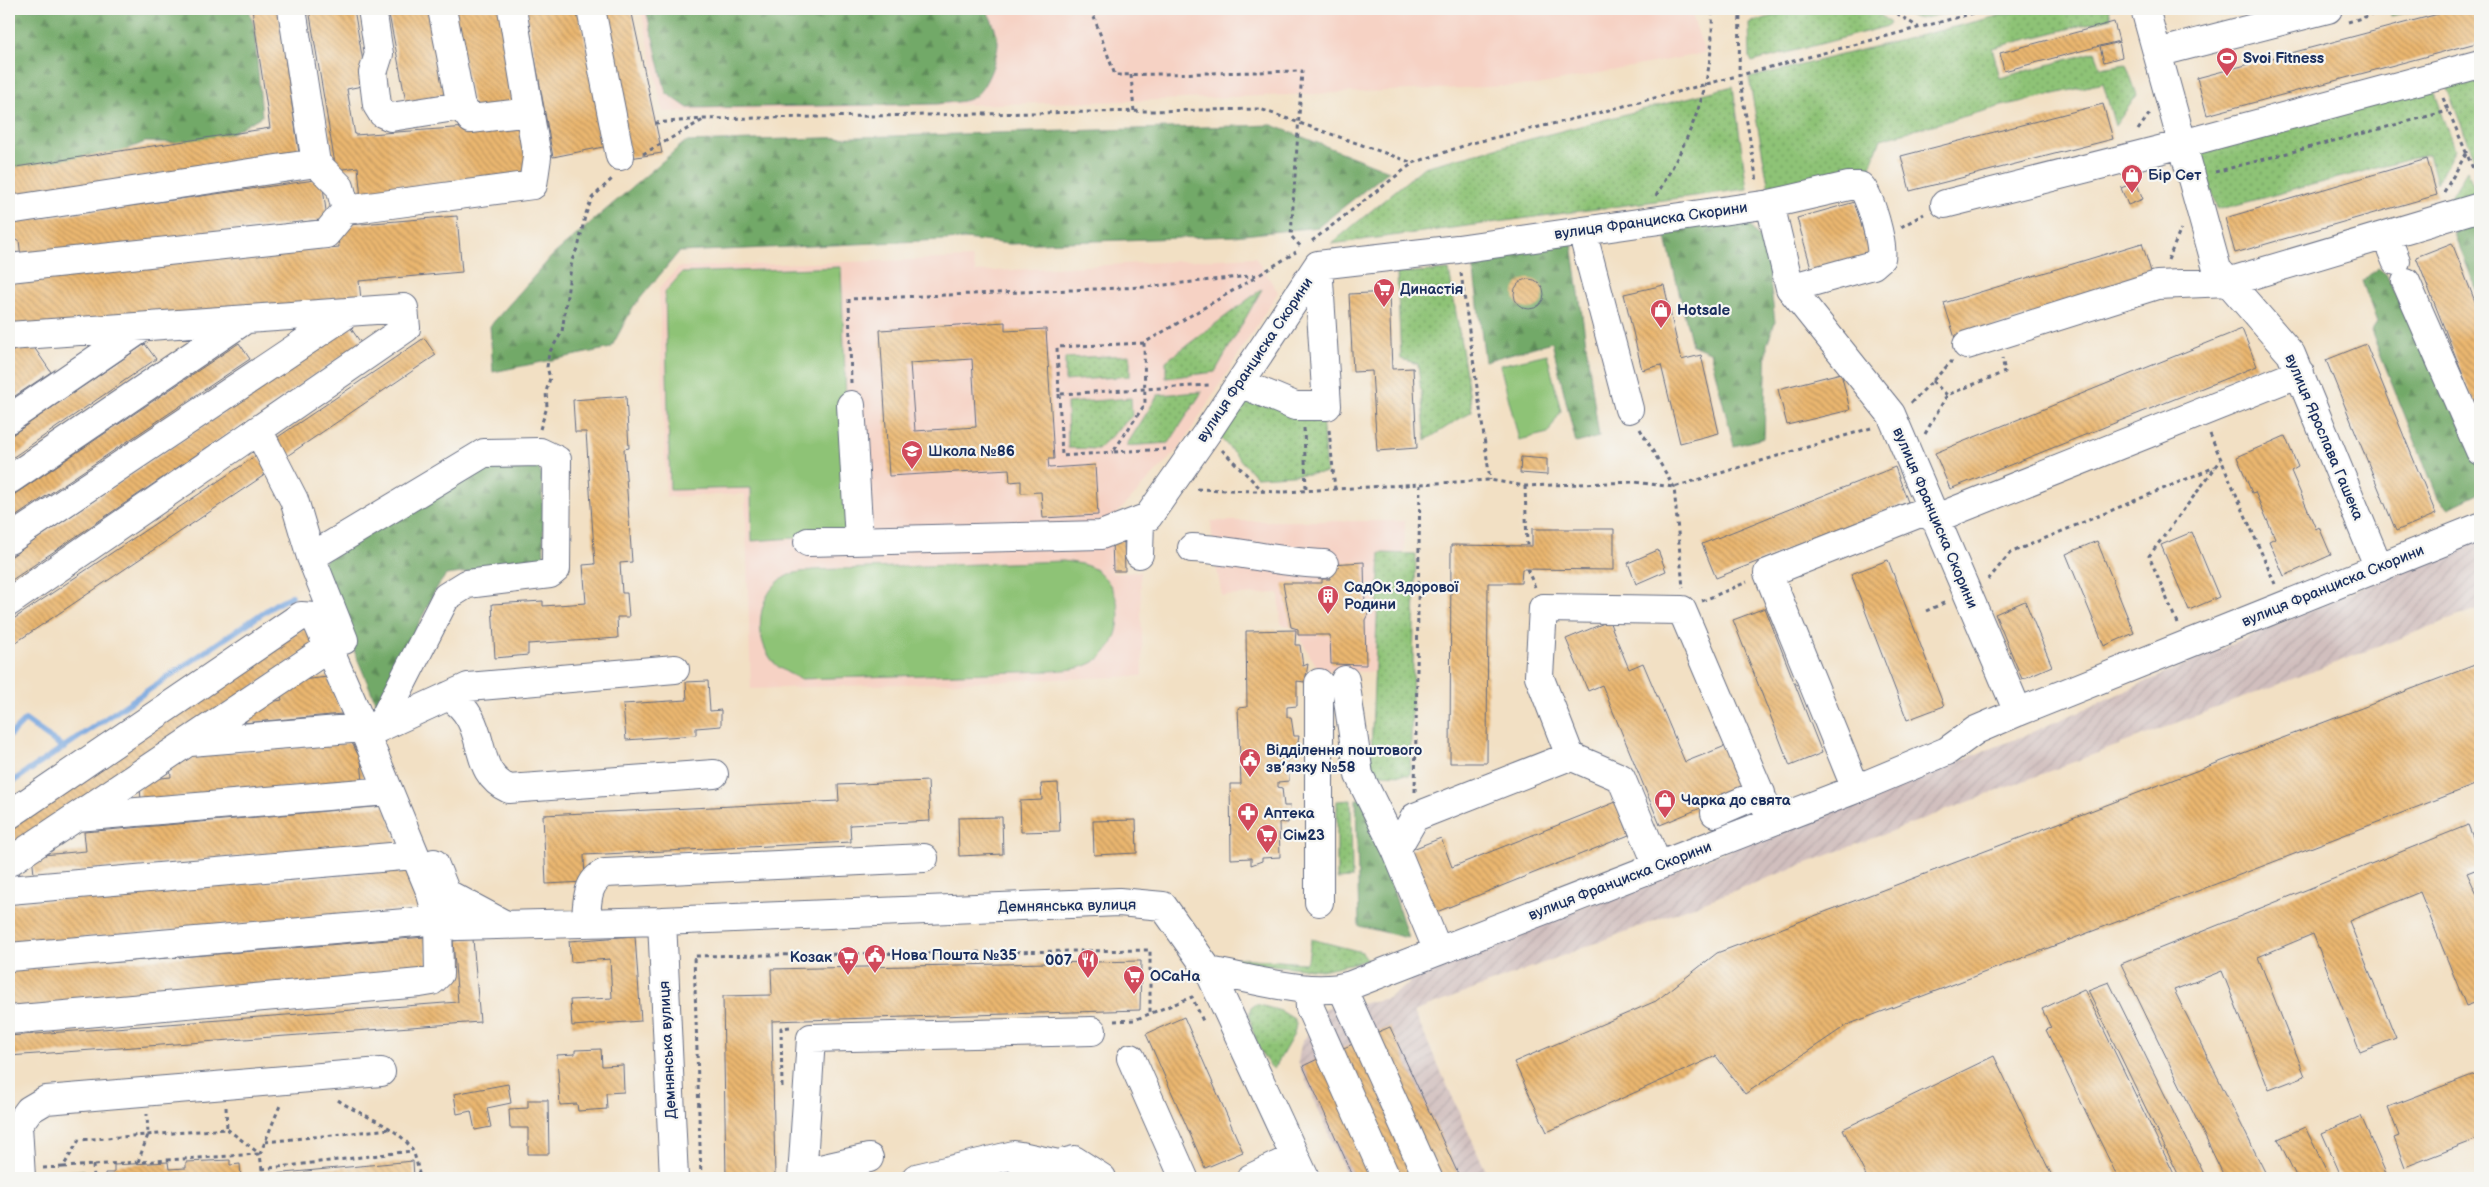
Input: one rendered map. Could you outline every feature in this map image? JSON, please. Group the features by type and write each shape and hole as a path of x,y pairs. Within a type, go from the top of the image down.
{"street":[{"path":"292,9 316,163 340,187 346,210"},
{"path":"372,9 379,54 374,73 374,87 377,105 382,113 391,116 461,106"},
{"path":"442,9 461,106 471,119 530,112"},
{"path":"9,268 326,234 346,210 533,185 538,157 512,9"},
{"path":"591,9 626,162"},
{"name":"вулиця Ярослава Гашека","path":"2145,9 2216,269 2291,354 2379,568"},
{"path":"2157,54 2328,9"},
{"path":"1945,204 2182,144 2480,64"},
{"path":"9,210 316,163"},
{"path":"1765,204 1849,186 1860,186 1867,195 1880,238 1882,254 1878,262 1873,265 1790,288"},
{"name":"вулиця Франциска Скорини","path":"808,542 1101,534 1148,517 1240,383 1310,257 1458,250 1765,204 1790,288 1891,414 2018,712"},
{"path":"1966,346 2157,285 2228,282 2396,260 2427,224 2480,207"},
{"path":"1582,231 1629,409"},
{"path":"1240,383 1295,406 1316,406 1310,257"},
{"path":"2396,260 2480,451"},
{"path":"9,336 404,308 406,328 9,602"},
{"path":"9,540 349,312"},
{"path":"9,480 246,319"},
{"path":"9,418 143,326"},
{"path":"1856,789 1768,573 1932,514 2300,373"},
{"path":"851,405 859,540"},
{"path":"9,1020 432,982 439,974 439,920 430,891 387,791 371,728 311,557 294,500 258,430"},
{"path":"311,557 484,453 540,452 557,460 556,569 550,574 467,584 446,597 371,728"},
{"path":"1139,554 1140,520"},
{"name":"вулиця Франциска Скорини","path":"1209,971 1309,989 1342,988 1856,789 1947,751 1976,730 2018,712 2480,527"},
{"path":"1192,548 1213,549 1296,564 1324,564"},
{"path":"1570,756 1539,676 1543,608 1682,610 1772,821"},
{"path":"9,815 301,616 315,617 328,648 371,728 446,893 502,923"},
{"path":"9,862 328,648"},
{"path":"187,743 371,728 468,687 675,669"},
{"path":"1319,902 1332,681 1359,775 1396,850 1438,951"},
{"path":"448,696 462,706 474,724 488,771 500,785 509,789 714,774"},
{"path":"1396,850 1415,817 1570,756 1621,778 1658,866"},
{"path":"75,818 387,791"},
{"path":"1715,813 1761,793"},
{"path":"9,890 414,855"},
{"path":"586,922 591,885 595,878 605,873 924,858"},
{"name":"Демнянська вулиця","path":"9,957 439,920 457,926 502,923 662,921 1128,903 1163,906 1209,971 1300,1168"},
{"name":"Демнянська вулиця","path":"662,921 674,1178"},
{"path":"1342,988 1428,1178"},
{"path":"1309,989 1310,1008 1386,1178"},
{"path":"869,1158 803,1176 811,1038 1092,1031"},
{"path":"1131,1058 1184,1178"},
{"path":"21,1174 18,1125 29,1110 46,1100 382,1072"},
{"path":"916,1178 1014,1155 1024,1167 1058,1164 1074,1160 1102,1178"},
{"path":"1251,1178 1300,1168"}],"path":[{"path":"1091,9 1115,75 1302,71 1291,236 1310,257"},
{"path":"1640,222 1668,176 1700,108 1707,83 1712,53 1712,9"},
{"path":"1740,9 1739,75 1765,204"},
{"path":"1890,9 1918,27"},
{"path":"1264,492 1202,440 1113,452 1062,456 1058,347 1144,343 1259,275 1310,257 1414,162 1472,143 1989,9"},
{"path":"1131,75 1134,112"},
{"path":"2434,77 2480,186"},
{"path":"655,123 706,119 1260,109 1298,124 1414,162"},
{"path":"2212,173 2448,111"},
{"path":"540,452 540,433 547,407 546,392 550,378 548,360 554,344 562,332 572,260 579,244 585,216 592,198 626,162 706,119"},
{"path":"2427,224 2466,154"},
{"path":"1880,238 1945,204"},
{"path":"2157,285 2182,225"},
{"path":"1458,250 1490,480"},
{"path":"851,405 849,299 1145,287 1259,275"},
{"path":"1910,460 1947,395 2005,372 1997,336"},
{"path":"1113,452 1145,404 1144,343"},
{"path":"1169,487 1264,492 1490,480 1525,486 1635,482 1674,487 1894,421 1966,346"},
{"path":"1932,381 1947,395"},
{"path":"1059,394 1240,383"},
{"path":"1316,406 1335,489"},
{"path":"1306,490 1316,406"},
{"path":"1629,409 1674,487 1683,577 1682,610 1768,573"},
{"path":"2210,436 2274,583"},
{"path":"2180,630 2149,556 2221,460"},
{"path":"1970,602 2010,553 2215,468"},
{"path":"1415,817 1420,485"},
{"path":"1525,486 1527,545"},
{"path":"701,1178 694,956 1150,950 1150,1014 1192,997"},
{"path":"263,1178 260,1154 300,1078 353,1111 391,1129 412,1151 420,1178"},
{"path":"63,1167 79,1140 227,1129 260,1154"},
{"path":"265,1142 391,1129"},
{"path":"138,1162 148,1135"},
{"path":"262,1169 412,1151"},
{"path":"21,1174 63,1167 260,1154"},
{"path":"93,1165 94,1178"}],"shaded area":[{"path":"641,9 1690,9 1705,53 1537,85 1133,101 663,112"},
{"name":"Школа №86","path":"1255,257 1278,292 1181,446 1111,520 1112,573 1140,572 1143,676 751,689 745,494 666,497 659,288 679,267 972,258 976,272"},
{"path":"1211,521 1405,521 1401,673 1319,670 1297,634 1296,629 1281,624 1279,593 1222,596 1213,549"},
{"path":"2480,539 2480,608 1414,1012 1489,1178 1348,1178 1298,1062 1301,1044 1324,1010 1340,1002 1355,1005 1388,998 1409,984 1415,972 2021,737 2383,578"}],"green space":[{"path":"9,9 249,9 254,27 262,116 213,143 145,142 81,168 9,171"},
{"path":"646,9 986,9 994,25 998,42 990,73 982,88 972,98 964,101 937,104 688,108 666,93"},
{"path":"1797,9 1873,9 1890,23 1888,26 1752,62 1750,58 1749,23"},
{"path":"1900,9 1966,9 1920,19 1912,17"},
{"path":"2026,9 2109,9 2111,18 1992,48 2000,78 2095,52 2101,68 2126,64 2137,95 2115,126 2103,83 2006,105 1881,139 1869,169 1769,189 1749,78"},
{"path":"2390,9 2421,9 2391,16"},
{"path":"2480,71 2480,172 2444,81"},
{"path":"2431,82 2455,149 2437,183 2429,154 2217,210 2198,144"},
{"path":"1733,86 1747,189 1331,244 1424,167"},
{"path":"1272,125 1389,171 1318,227 1234,236 1010,244 965,239 679,252 633,307 611,348 493,372 490,326 553,255 685,142"},
{"path":"2467,170 2480,202 2441,214"},
{"path":"1744,218 1759,238 1768,263 1775,322 1767,344 1764,438 1734,446 1710,352 1692,345 1664,230"},
{"path":"2480,220 2480,298 2454,234 2458,227"},
{"path":"1572,243 1599,437 1576,443 1552,342 1485,361 1472,256"},
{"path":"841,267 851,534 752,541 751,488 670,490 665,292 682,273"},
{"path":"2378,268 2386,274 2400,303 2411,306 2480,473 2480,493 2449,508 2438,498 2371,331 2377,322 2362,281"},
{"path":"1449,270 1472,411 1426,440 1418,364 1401,359 1397,273"},
{"path":"1262,289 1215,372 1166,378 1166,361"},
{"path":"1547,354 1561,411 1548,433 1519,440 1500,365"},
{"path":"1130,355 1130,376 1065,381 1065,358"},
{"path":"1202,392 1169,443 1126,446 1158,395"},
{"path":"1243,396 1322,415 1326,473 1256,477 1215,432"},
{"path":"1131,398 1132,416 1098,449 1068,448 1067,403"},
{"path":"528,466 538,467 542,476 544,558 541,563 446,575 438,586 378,704 376,703 322,574 324,561 473,471"},
{"path":"1380,553 1416,554 1410,775 1370,774"},
{"path":"1063,561 1078,563 1100,573 1116,597 1119,610 1115,637 1108,649 1098,659 1081,667 1051,671 800,679 775,664 764,646 761,635 760,623 765,600 779,581 794,573 812,570"},
{"path":"1356,799 1365,799 1408,938 1359,926"},
{"path":"1351,800 1352,878 1337,879 1337,801"},
{"path":"1311,939 1362,952 1368,960 1322,970 1218,960 1214,956 1305,963 1308,960"},
{"path":"1256,1004 1281,1011 1294,1019 1296,1024 1294,1034 1274,1069 1265,1058 1252,1030 1250,1013 1251,1007"},
{"path":"84,1170 85,1178 49,1178 49,1173"}],"building":[{"path":"252,9 278,9 299,153 9,197 9,168 270,128"},
{"path":"309,9 354,9 367,85 347,89 355,135 524,123 527,173 361,199 358,167 336,170"},
{"path":"388,9 432,9 449,93 406,102"},
{"path":"453,9 501,9 517,104 475,112"},
{"path":"526,9 578,9 608,146 553,157"},
{"path":"601,9 631,9 662,153 630,158"},
{"path":"2457,9 2480,9 2480,42 2207,115 2197,78"},
{"path":"2114,22 2119,41 2004,71 2000,53"},
{"path":"2119,42 2122,57 2104,62 2100,47"},
{"path":"2103,104 2113,139 1910,191 1901,156"},
{"path":"2427,159 2437,195 2235,253 2225,218"},
{"path":"322,179 327,219 21,258 19,240 9,241 9,223"},
{"name":"Бір Сет","path":"2136,182 2143,199 2128,205 2121,188"},
{"path":"1855,202 1870,255 1812,271 1797,218"},
{"path":"457,216 462,272 359,281 361,299 9,330 9,276 339,247 337,226"},
{"path":"2142,243 2153,278 1955,338 1944,303"},
{"path":"2452,243 2480,314 2480,418 2416,257"},
{"path":"1529,279 1540,283 1544,294 1540,305 1529,309 1518,305 1514,294 1518,283"},
{"path":"1664,285 1681,360 1701,355 1719,433 1680,443 1661,365 1642,370 1624,294"},
{"path":"1389,292 1392,369 1413,368 1417,448 1377,451 1372,371 1353,372 1349,294"},
{"path":"1005,322 1005,331 1046,329 1054,459 1048,459 1049,468 1095,465 1098,515 1043,518 1041,492 1021,493 1021,481 1010,482 1009,469 889,476 880,330","holes":["972,359 976,427 915,431 910,363"]},
{"path":"350,327 361,343 9,582 9,558"},
{"path":"2242,329 2257,366 1950,489 1935,453"},
{"path":"424,338 436,355 287,456 275,439"},
{"path":"29,340 51,372 9,400 9,354"},
{"path":"239,343 250,359 9,521 9,498"},
{"path":"145,344 156,359 9,460 9,437"},
{"path":"2366,344 2436,514 2396,531 2326,360"},
{"path":"1841,373 1850,410 1787,425 1778,389"},
{"path":"626,396 629,448 624,449 632,562 620,563 622,593 627,593 629,617 617,617 618,638 528,644 528,655 495,658 492,604 543,601 543,606 586,603 583,565 595,564 586,432 575,432 573,400"},
{"path":"2285,436 2298,467 2291,471 2316,529 2319,527 2331,555 2284,576 2269,541 2275,538 2255,492 2252,493 2237,457"},
{"path":"257,455 269,472 9,647 9,622"},
{"path":"1521,457 1547,459 1547,475 1520,473"},
{"path":"1895,467 1908,502 1716,578 1702,544"},
{"path":"1532,529 1614,529 1614,570 1522,569 1521,583 1488,583 1487,763 1450,763 1451,545 1532,546"},
{"path":"2192,532 2219,597 2189,610 2161,545"},
{"path":"1112,540 1124,540 1125,571 1113,571"},
{"path":"2097,541 2134,633 2104,646 2066,554"},
{"path":"1658,550 1666,571 1636,584 1628,563"},
{"path":"1888,560 1944,706 1907,720 1851,574"},
{"name":"СадОк Здорової Родини","path":"1364,562 1365,609 1370,610 1365,620 1366,665 1331,664 1330,635 1298,635 1298,629 1291,627 1283,583 1322,583 1322,579 1330,579 1330,564"},
{"path":"2025,601 2052,666 2022,679 1995,614"},
{"path":"1765,608 1822,753 1790,766 1733,620"},
{"path":"1609,621 1629,669 1643,663 1685,762 1728,745 1746,789 1660,825 1602,685 1588,691 1566,639"},
{"path":"304,628 316,644 9,851 9,827"},
{"path":"1296,630 1295,645 1300,645 1303,666 1308,664 1305,682 1297,681 1297,706 1287,707 1287,717 1291,717 1294,736 1299,736 1296,753 1288,753 1289,781 1278,782 1278,787 1282,788 1284,806 1290,806 1288,823 1279,822 1280,857 1262,858 1262,861 1251,865 1251,858 1231,859 1230,784 1241,784 1238,708 1247,707 1246,631"},
{"path":"2480,663 2480,783 1847,1025 1745,1094 1716,1056 1547,1132 1514,1062 1656,1001 1717,953"},
{"path":"328,677 342,714 244,723 265,703 282,700 280,692 292,681"},
{"path":"708,681 710,711 721,710 721,726 696,728 696,735 626,740 623,704 687,700 686,682"},
{"path":"352,743 361,760 363,782 141,800 140,788 151,779 171,777 170,765 186,756"},
{"path":"928,781 930,821 850,825 851,842 584,855 585,882 546,884 543,815 839,801 838,785"},
{"path":"1058,783 1060,831 1021,832 1020,801 1042,800 1041,784"},
{"path":"1616,802 1629,835 1429,915 1405,852 1441,838 1452,867"},
{"path":"385,806 397,843 34,874 32,856 86,851 84,832"},
{"path":"1002,817 1003,854 959,856 958,818"},
{"path":"1136,820 1137,853 1094,855 1093,821"},
{"path":"2468,825 2480,855 2480,868 2467,873 2480,901 2480,1001 2466,1006 2420,892 2349,921 2396,1038 2360,1052 2313,934 2258,957 2305,1076 2269,1090 2222,971 2174,990 2267,1176 2262,1178 2214,1178 2223,1174 2121,964"},
{"path":"406,870 422,908 9,944 9,904"},
{"path":"635,936 641,1021 572,1026 570,1000 612,998 610,959 571,962 569,941"},
{"path":"425,937 428,974 9,1009 9,971"},
{"path":"473,939 480,1022 9,1056 9,1036 458,1002 453,941"},
{"path":"1141,961 1140,1010 772,1021 775,1178 726,1178 723,996 772,995 771,969"},
{"path":"2109,982 2206,1178 2180,1178 2088,990"},
{"path":"2084,989 2176,1178 2118,1178 2046,1030 2051,1028 2042,1009"},
{"path":"1184,1017 1243,1152 1205,1168 1146,1034"},
{"path":"1390,1027 1460,1178 1437,1178 1371,1035"},
{"path":"1357,1042 1418,1178 1394,1178 1337,1051"},
{"path":"601,1049 602,1066 623,1065 624,1092 606,1093 607,1109 578,1111 577,1104 560,1105 557,1055 575,1054 575,1050"},
{"path":"1994,1056 2053,1178 1867,1178 1843,1129"},
{"path":"1322,1057 1376,1178 1354,1178 1303,1066"},
{"path":"2480,1072 2480,1138 2405,1167 2394,1138 2399,1136 2388,1107"},
{"path":"508,1084 511,1103 487,1108 491,1127 475,1130 471,1111 457,1114 454,1094"},
{"path":"528,1100 548,1100 549,1154 528,1154 528,1128 510,1128 509,1109 528,1108"},
{"path":"2361,1116 2388,1178 2342,1178 2322,1133"},
{"path":"2305,1127 2330,1178 2297,1178 2278,1139"},
{"path":"230,1160 230,1165 240,1164 241,1178 105,1178 105,1173 114,1173 114,1165 168,1162 169,1169 186,1168 186,1162"},
{"path":"413,1161 414,1178 273,1178 273,1174"}],"waterway":[{"path":"9,784 276,604 292,596"},
{"path":"9,736 25,720 64,748"}],"place":[{"name":"Svoi Fitness","path":"2227,77"},
{"name":"Бір Сет","path":"2132,194"},
{"name":"Династія","path":"1384,308"},
{"name":"Hotsale","path":"1661,329"},
{"name":"Школа №86","path":"912,470"},
{"name":"СадОк Здорової Родини","path":"1328,615"},
{"name":"Відділення поштового зв’язку №58","path":"1250,778"},
{"name":"Чарка до свята","path":"1665,819"},
{"name":"Аптека","path":"1248,832"},
{"name":"Сім23","path":"1267,854"},
{"name":"Нова Пошта №35","path":"875,974"},
{"name":"Козак","path":"848,976"},
{"name":"007","path":"1088,979"},
{"name":"ОСаНа","path":"1134,995"}]}
